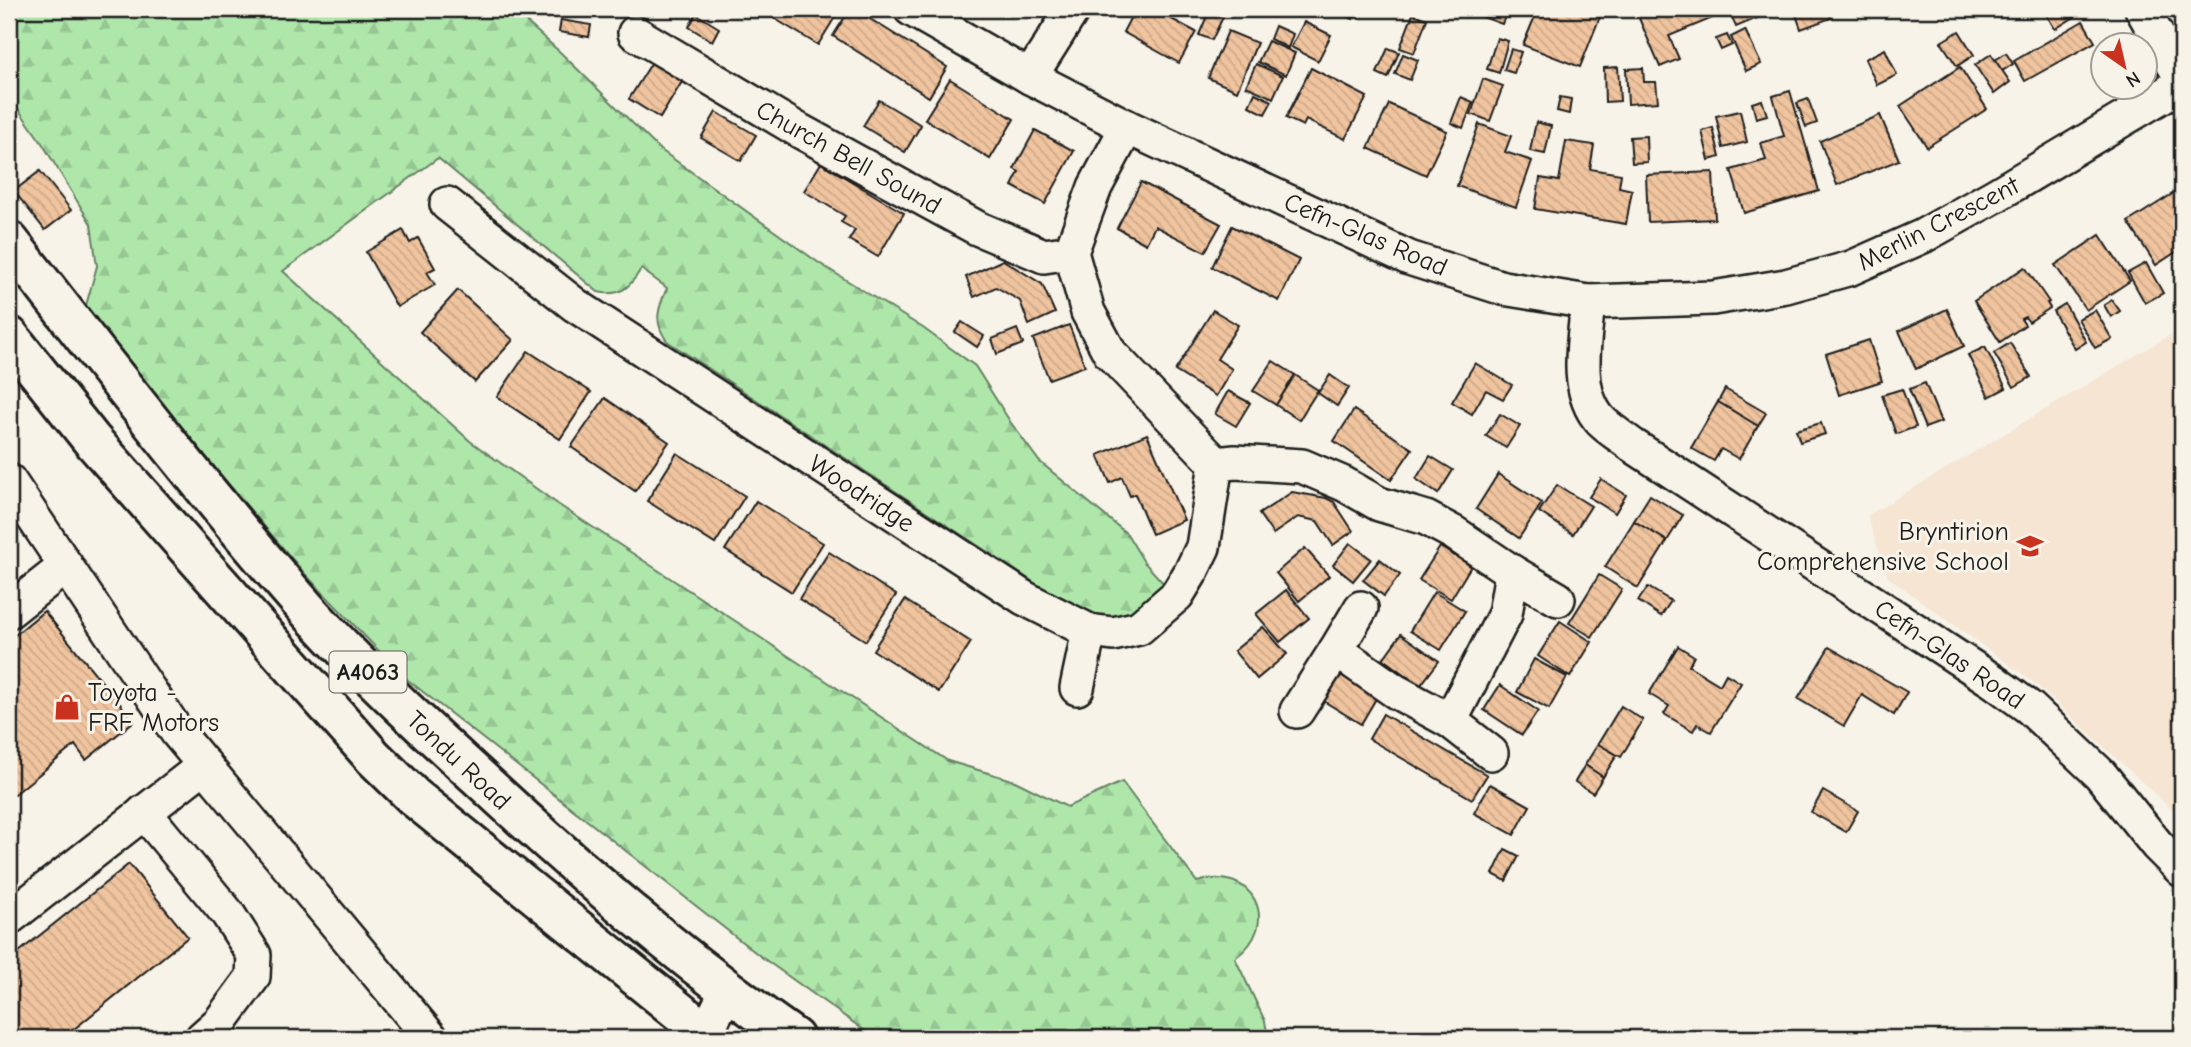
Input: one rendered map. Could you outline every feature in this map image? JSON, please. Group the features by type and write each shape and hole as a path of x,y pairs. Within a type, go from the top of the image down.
{"main road":[{"name":"Tondu Road","path":"9,241 196,480 313,616 404,708 558,852 727,991 794,1038"},
{"name":"Tondu Road","path":"9,336 91,439 373,757 414,797 707,1037"}],"street":[{"name":"Cefn-Glas Road","path":"911,9 1030,78 1127,127 1409,258 1503,288 1588,302 1584,373 1587,397 1600,419 1632,445 1993,681 2030,708 2100,774 2157,845 2182,870"},
{"path":"1030,78 1073,9"},
{"path":"2142,9 2182,79"},
{"name":"Church Bell Sound","path":"635,33 800,131 977,228 1044,256 1072,252"},
{"name":"Merlin Crescent","path":"1588,302 1713,298 1786,286 1851,268 1948,222 2182,85"},
{"path":"1127,127 1095,187 1072,252 1088,312 1110,353 1216,464 1235,462 1302,466 1380,503 1426,518 1558,599"},
{"name":"Woodridge","path":"447,204 587,313 1024,598 1088,631 1113,634 1139,628 1177,595 1203,547 1216,464"},
{"path":"9,481 177,732 431,1038"},
{"path":"9,611 66,566"},
{"path":"1450,721 1505,614 1512,572"},
{"path":"1297,711 1361,608"},
{"path":"1077,688 1088,631"},
{"path":"1336,650 1395,691 1450,721 1491,753"},
{"path":"9,918 205,765"},
{"path":"144,812 228,914 254,955 253,977 220,1022 202,1038"},
{"path":"707,1037 727,991"}],"shaded area":[{"name":"Bryntirion Comprehensive School","path":"2182,328 2182,819 2036,684 1888,577 1867,516"}],"green space":[{"path":"9,9 512,9 658,148 819,263 923,328 975,366 1039,461 1127,534 1144,562 1165,585 1129,617 1101,617 1059,599 667,341 660,328 658,315 667,288 641,269 633,281 619,292 598,292 438,158 283,271 470,441 559,505 948,761 1015,781 1067,807 1122,782 1197,882 1217,879 1233,882 1246,889 1255,900 1259,914 1257,929 1249,944 1235,958 1265,1021 1268,1038 875,1038 760,956 404,677 305,574 85,309 97,266 91,224 42,143 9,96"}],"building":[{"path":"759,9 840,9 818,45"},
{"path":"850,9 947,67 929,97 833,36"},
{"path":"1135,9 1167,9 1164,15 1196,32 1179,63 1123,32"},
{"path":"1343,9 1357,9 1353,19 1341,14"},
{"path":"1461,9 1508,9 1502,24"},
{"path":"1538,9 1603,9 1580,67 1523,45"},
{"path":"1635,9 1711,9 1715,17 1669,36 1679,59 1660,67"},
{"path":"1729,9 1765,9 1767,14 1736,27"},
{"path":"1794,9 1828,9 1831,18 1801,29"},
{"path":"2043,9 2072,9 2076,16 2055,29"},
{"path":"1209,11 1223,17 1212,40 1199,35"},
{"path":"696,14 719,28 712,41 689,27"},
{"path":"1413,14 1427,19 1414,53 1400,48"},
{"path":"561,20 591,25 589,37 559,32"},
{"path":"2083,21 2090,33 2090,45 2025,81 2014,61"},
{"path":"1304,22 1331,35 1318,61 1291,47"},
{"path":"1275,26 1293,34 1288,48 1270,39"},
{"path":"1745,30 1761,64 1746,71 1731,37"},
{"path":"1228,31 1257,43 1237,91 1208,78"},
{"path":"1959,31 1974,55 1957,66 1941,42"},
{"path":"1727,35 1732,45 1721,50 1716,39"},
{"path":"1497,38 1508,41 1499,73 1487,69"},
{"path":"1268,41 1295,53 1286,75 1258,62"},
{"path":"1388,48 1399,52 1388,78 1377,73"},
{"path":"1511,49 1521,52 1514,73 1504,70"},
{"path":"1885,49 1897,75 1877,85 1865,59"},
{"path":"2006,53 2013,64 2002,71 1995,60"},
{"path":"1403,54 1418,60 1410,80 1395,74"},
{"path":"1991,54 2010,82 1994,94 1975,65"},
{"path":"652,62 683,80 660,118 629,99"},
{"path":"1256,64 1283,76 1273,98 1246,86"},
{"path":"1618,67 1620,101 1605,102 1604,68"},
{"path":"1960,67 1987,109 1927,147 1900,106"},
{"path":"1311,68 1367,97 1345,139 1306,120 1303,126 1286,118"},
{"path":"1643,68 1644,82 1656,82 1658,102 1628,104 1626,69"},
{"path":"950,79 1014,119 990,159 925,119"},
{"path":"1483,79 1503,86 1490,121 1471,114"},
{"path":"1790,91 1819,191 1744,213 1731,170 1766,160 1761,143 1784,136 1773,96"},
{"path":"1255,93 1272,101 1265,114 1249,106"},
{"path":"1461,97 1473,102 1463,128 1451,123"},
{"path":"1560,97 1571,99 1569,114 1557,111"},
{"path":"1808,99 1817,123 1806,127 1797,103"},
{"path":"879,100 921,125 905,152 863,126"},
{"path":"1762,100 1767,115 1756,118 1752,103"},
{"path":"1389,104 1447,131 1426,175 1368,148"},
{"path":"1740,111 1747,142 1723,148 1716,116"},
{"path":"716,112 756,135 741,161 701,138"},
{"path":"1880,115 1899,160 1837,185 1820,141"},
{"path":"1536,122 1551,126 1545,154 1530,151"},
{"path":"1479,124 1511,136 1505,152 1532,161 1516,207 1457,186"},
{"path":"1713,128 1720,157 1709,160 1702,131"},
{"path":"1035,130 1074,151 1045,204 1012,186 1019,172 1014,169"},
{"path":"1646,136 1647,162 1632,163 1630,137"},
{"path":"1566,141 1594,145 1590,169 1621,174 1619,187 1632,190 1626,224 1535,209 1540,178 1559,181"},
{"path":"821,163 904,213 878,257 849,240 855,230 841,222 845,216 804,191"},
{"path":"40,171 71,210 45,230 14,191"},
{"path":"1713,172 1715,219 1648,222 1646,175"},
{"path":"1141,182 1221,224 1205,252 1155,226 1146,244 1117,228"},
{"path":"2177,191 2182,198 2182,248 2156,265 2128,222"},
{"path":"1232,226 1299,260 1279,301 1212,267"},
{"path":"403,230 410,243 418,238 435,268 427,272 435,285 397,307 366,252"},
{"path":"2100,235 2130,281 2086,310 2055,265"},
{"path":"1003,260 1042,284 1055,313 1029,325 1020,301 996,287 974,297 966,277"},
{"path":"2146,263 2163,293 2145,303 2128,273"},
{"path":"2025,267 2049,302 2047,303 2050,308 2029,322 2025,317 2021,319 2025,325 2000,342 1974,301"},
{"path":"458,290 513,340 475,382 420,332"},
{"path":"2112,300 2120,311 2111,317 2104,305"},
{"path":"2065,304 2086,342 2075,349 2053,311"},
{"path":"1947,309 1964,346 1916,369 1899,331"},
{"path":"1213,310 1238,325 1217,359 1232,369 1216,396 1175,371"},
{"path":"2095,310 2112,339 2095,348 2078,319"},
{"path":"962,322 984,336 977,347 955,332"},
{"path":"1069,325 1085,366 1049,379 1033,339"},
{"path":"1017,329 1023,344 997,354 992,339"},
{"path":"1869,340 1882,381 1839,395 1826,354"},
{"path":"2010,343 2031,377 2014,387 1994,353"},
{"path":"1985,347 2006,388 1989,397 1968,355"},
{"path":"528,351 591,392 560,439 497,397"},
{"path":"1273,361 1295,375 1276,405 1253,391"},
{"path":"1475,363 1512,385 1503,399 1486,390 1472,414 1452,402"},
{"path":"1295,375 1318,390 1299,420 1276,405"},
{"path":"1330,375 1349,388 1337,406 1318,393"},
{"path":"1925,383 1941,422 1925,428 1909,389"},
{"path":"1725,389 1766,413 1758,426 1718,402"},
{"path":"1902,389 1916,427 1896,434 1882,395"},
{"path":"1228,391 1250,403 1236,426 1215,414"},
{"path":"605,398 669,442 635,491 571,447"},
{"path":"1718,402 1758,426 1739,459 1721,449 1714,461 1691,448"},
{"path":"1354,410 1412,449 1391,480 1334,441"},
{"path":"1500,414 1520,426 1506,448 1486,436"},
{"path":"1821,423 1825,434 1800,442 1796,430"},
{"path":"1147,434 1184,520 1152,534 1135,494 1130,496 1122,477 1110,483 1098,455"},
{"path":"677,453 745,496 715,544 647,501"},
{"path":"1430,456 1453,470 1438,494 1416,479"},
{"path":"1498,474 1542,503 1519,538 1476,509"},
{"path":"1601,479 1626,495 1615,513 1589,497"},
{"path":"1557,485 1591,506 1573,534 1539,512"},
{"path":"1292,492 1334,502 1353,531 1333,545 1317,521 1298,517 1273,534 1259,514"},
{"path":"1650,495 1683,515 1667,541 1634,521"},
{"path":"756,501 823,543 792,592 725,550"},
{"path":"1634,521 1667,541 1638,588 1605,567"},
{"path":"1350,543 1371,559 1353,581 1333,565"},
{"path":"1440,547 1471,566 1451,599 1419,580"},
{"path":"1305,548 1329,576 1299,601 1276,573"},
{"path":"829,552 896,595 866,641 799,599"},
{"path":"1380,559 1400,575 1384,596 1363,580"},
{"path":"1599,575 1622,589 1592,637 1569,623"},
{"path":"1648,587 1671,601 1661,616 1638,601"},
{"path":"1286,590 1309,618 1280,642 1256,614"},
{"path":"1434,592 1465,611 1441,650 1410,631"},
{"path":"905,600 971,642 939,692 873,650"},
{"path":"44,611 134,721 86,760 75,745 9,799 9,717 12,715 9,711 9,640"},
{"path":"1560,621 1592,642 1570,677 1538,656"},
{"path":"1263,627 1287,654 1257,679 1234,651"},
{"path":"1401,634 1439,661 1420,686 1383,659"},
{"path":"1678,646 1694,656 1689,666 1720,685 1726,674 1741,683 1711,732 1697,724 1693,731 1664,714 1669,706 1649,694"},
{"path":"1829,647 1907,692 1894,715 1862,695 1844,726 1798,699"},
{"path":"1534,659 1567,677 1549,709 1517,692"},
{"path":"1340,672 1378,695 1361,724 1322,700"},
{"path":"1500,685 1538,711 1522,735 1484,710"},
{"path":"1621,706 1643,720 1621,757 1598,744"},
{"path":"1383,714 1487,775 1472,799 1369,739"},
{"path":"1598,744 1617,755 1603,777 1585,765"},
{"path":"1585,765 1603,777 1593,793 1575,782"},
{"path":"1490,784 1530,806 1514,835 1474,813"},
{"path":"1823,791 1858,811 1846,832 1811,812"},
{"path":"1505,849 1519,856 1506,881 1493,874"},
{"path":"129,864 188,937 63,1038 9,1038 9,960"}],"place":[{"name":"Bryntirion Comprehensive School","path":"2030,546"},
{"name":"Toyota - FRF Motors","path":"67,707"}]}
